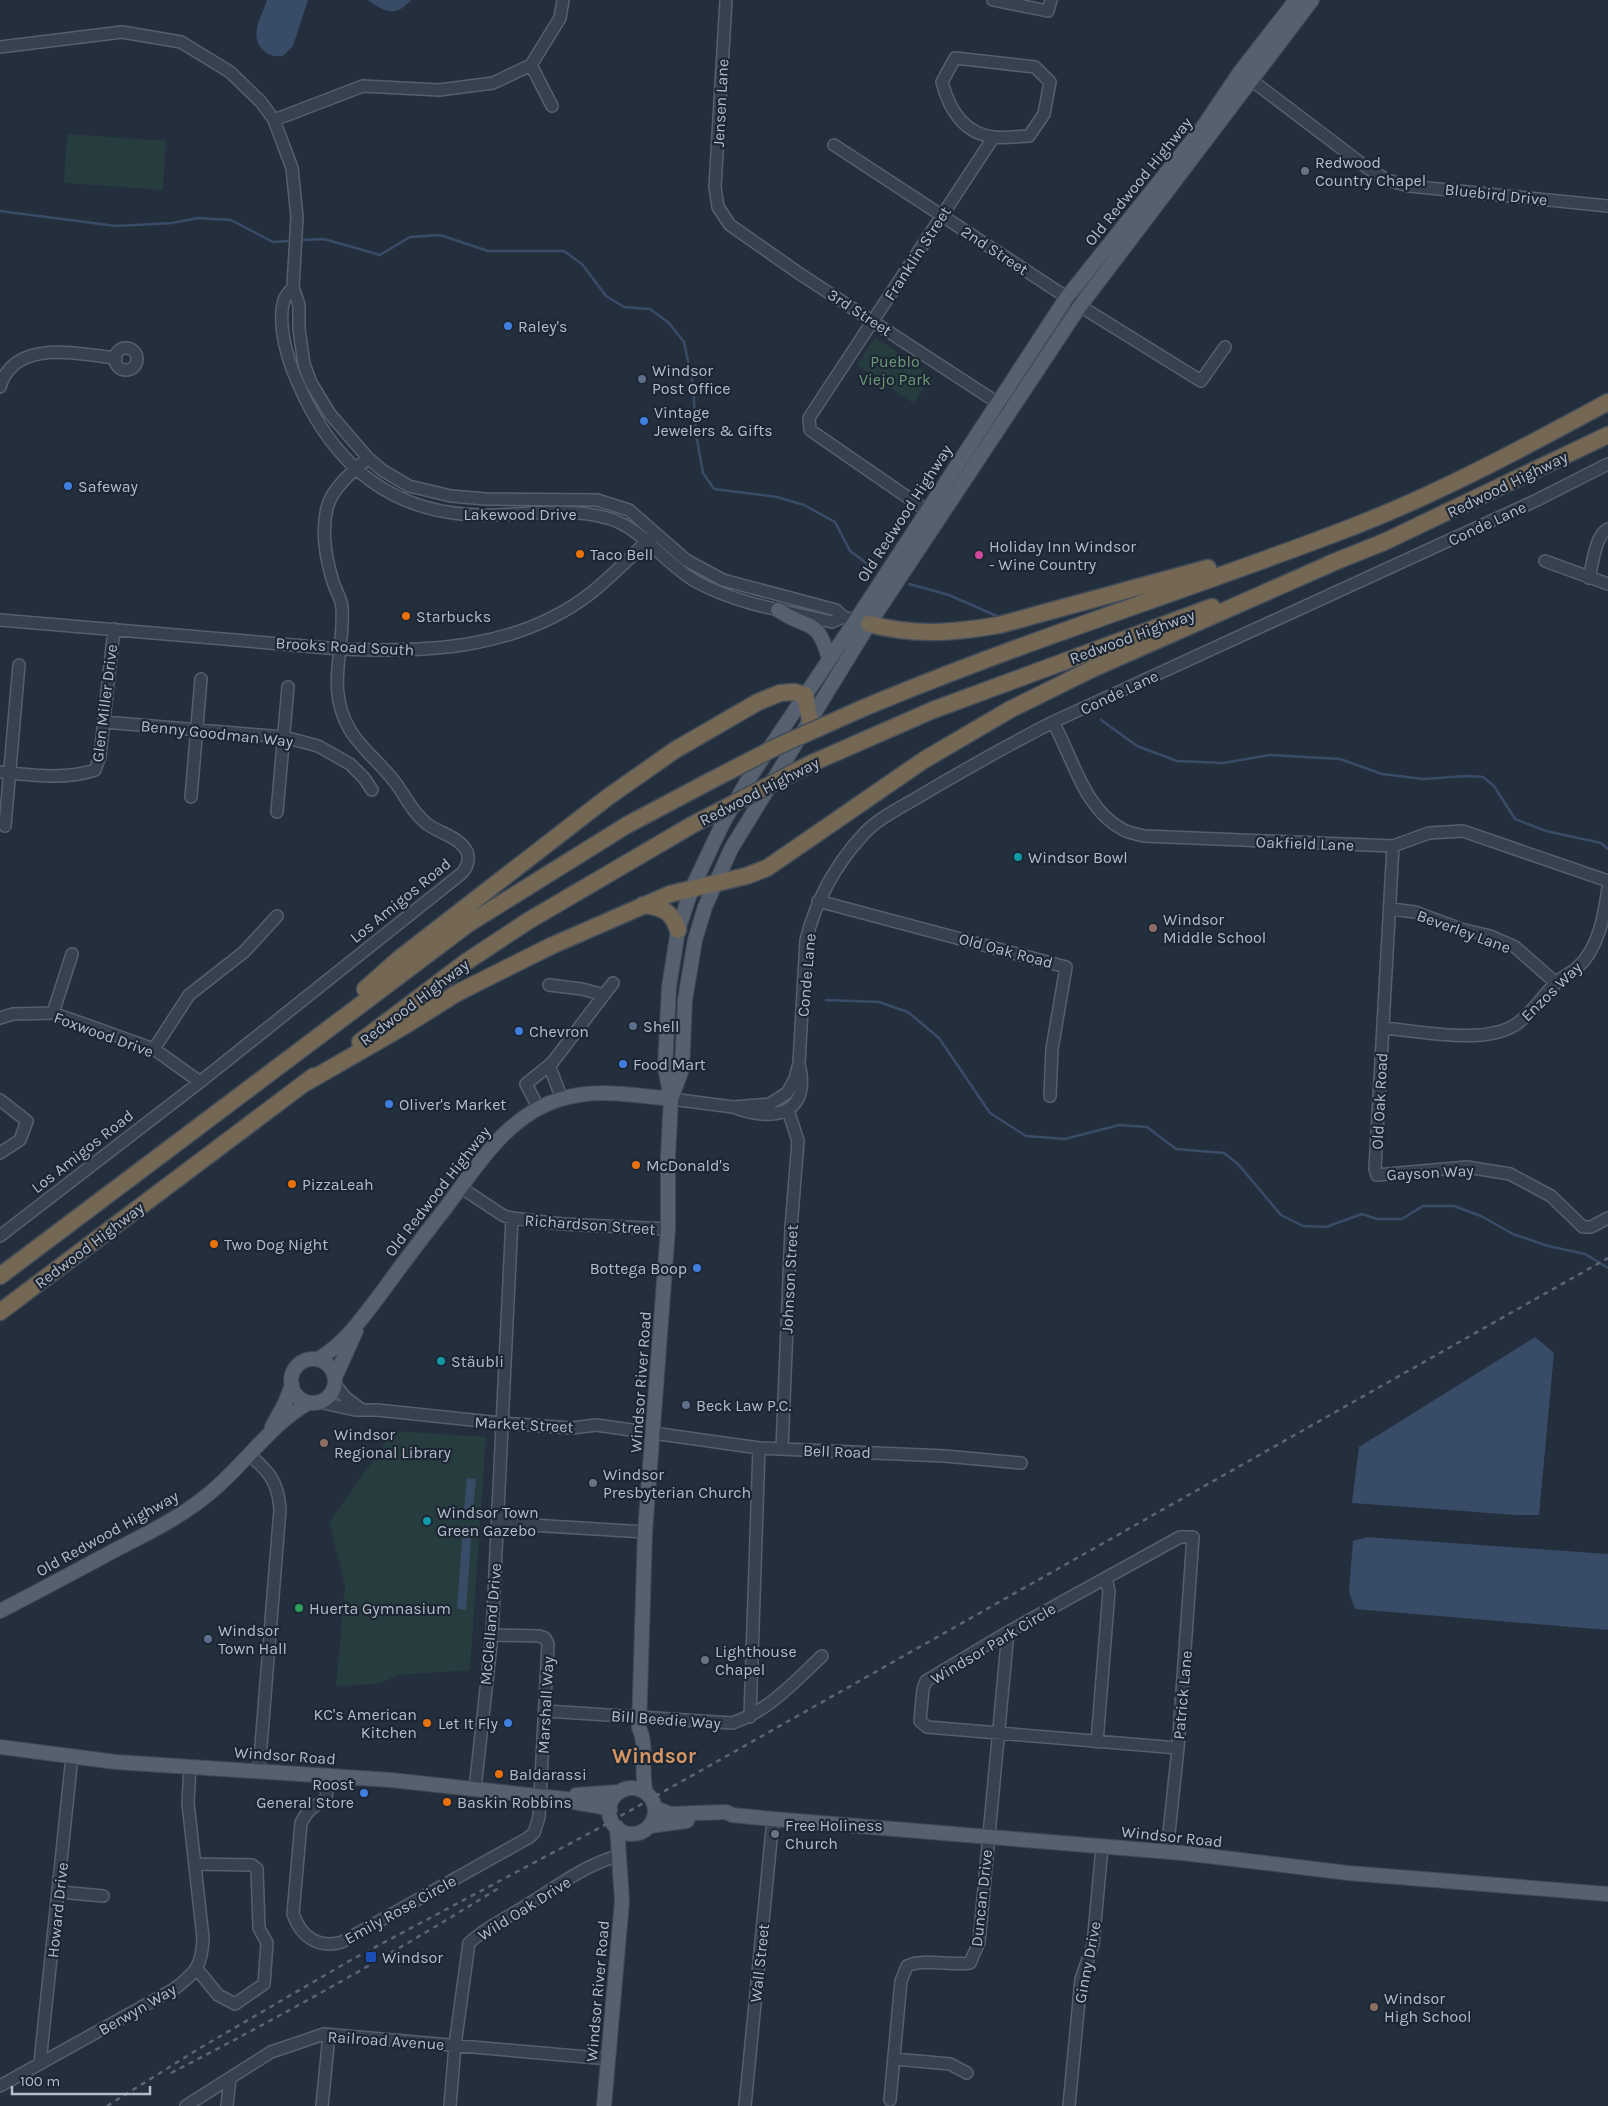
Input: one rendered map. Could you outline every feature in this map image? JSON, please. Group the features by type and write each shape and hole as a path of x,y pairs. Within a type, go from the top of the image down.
{"highway":[{"name":"Redwood Highway","path":"0,1276 468,924 627,825 776,747 861,709 1004,651 1353,526 1453,481 1608,402"},
{"name":"Redwood Highway","path":"0,1312 466,962 528,921 692,825 812,763 998,685 1384,542 1608,435"},
{"path":"856,620 910,632 942,633 999,625 1326,536"},
{"path":"307,1082 406,1026 457,993 551,946 643,905 692,888 767,868 924,760 1012,709 1092,669 1339,560"},
{"path":"294,1054 400,958 615,791 675,750 758,702 780,693 794,692 805,695 810,720"},
{"path":"643,905 660,906 668,911 675,919 678,930"}],"main road":[{"name":"Old Redwood Highway","path":"671,1099 682,1069 688,969 705,907 731,849 810,720 856,620 1009,411 1080,306 1246,76 1296,0"},
{"name":"Old Redwood Highway","path":"671,1099 665,1067 669,987 678,930 692,888 723,823 746,784 856,620 926,510 1067,297 1203,128 1312,0"},
{"path":"778,610 789,618 807,623 817,630 823,639 829,660"},
{"name":"Old Redwood Highway","path":"318,1359 333,1350 363,1317 495,1143 538,1108 562,1098 594,1093 671,1099"},
{"name":"Windsor River Road","path":"646,1793 642,1769 642,1734 639,1723 645,1532 668,1229 668,1156 671,1099"},
{"name":"Old Redwood Highway","path":"335,1380 363,1317"},
{"path":"309,1359 318,1359 329,1365 335,1380 330,1396 314,1402 297,1396 292,1384 292,1377 298,1366 309,1359"},
{"name":"Old Redwood Highway","path":"268,1434 285,1403 292,1384"},
{"name":"Old Redwood Highway","path":"0,1611 176,1518 211,1492 250,1455 268,1434 294,1411 314,1402"},
{"name":"Windsor River Road","path":"623,1790 634,1764 635,1734 639,1723"},
{"name":"Windsor Road","path":"0,1747 116,1762 391,1780 566,1799 572,1802 593,1804 610,1810"},
{"path":"637,1788 646,1793 655,1808 654,1818 649,1826 634,1833 627,1833 617,1827 612,1821 610,1810 612,1800 623,1790 637,1788"},
{"name":"Windsor Road","path":"566,1799 572,1795 623,1790"},
{"name":"Windsor Road","path":"655,1808 670,1814 726,1812 773,1819 1167,1852 1348,1873 1608,1894"},
{"name":"Windsor Road","path":"649,1826 726,1818 732,1814"},
{"name":"Windsor River Road","path":"617,1827 618,1872 621,1878"},
{"name":"Windsor River Road","path":"604,2106 622,1901 621,1878 626,1849 634,1833"}],"street":[{"path":"274,120 363,86 439,90 493,83 531,65 560,18 563,0"},
{"name":"Jensen Lane","path":"718,207 715,187 726,0"},
{"path":"992,0 1048,11 1051,0"},
{"name":"Lakewood Drive","path":"0,47 122,32 181,42 230,72 261,102 274,120 292,168 296,191 297,217 293,287 299,305 299,329 304,364 330,414 368,458 382,470 409,486 451,496 486,499 597,500 629,510 686,560 723,580 836,610 856,620"},
{"path":"955,58 1035,67 1050,82 1044,114 1029,136 993,138 966,127 947,102 942,82 955,58"},
{"path":"531,65 552,106"},
{"name":"Bluebird Drive","path":"1246,76 1386,180 1409,186 1608,206"},
{"name":"Franklin Street","path":"926,510 810,430 809,418 993,138"},
{"name":"2nd Street","path":"834,145 1080,306 1201,381 1225,347"},
{"name":"3rd Street","path":"718,207 730,224 800,274 873,320 1009,411"},
{"name":"Lakewood Drive","path":"293,287 284,299 283,328 286,351 310,412 340,453 356,469 395,497 440,512 471,516 574,512 607,518 628,526 672,566 713,590 778,610 832,622 856,620"},
{"path":"0,388 3,377 13,367 26,358 43,353 61,352 116,358"},
{"name":"Los Amigos Road","path":"0,1236 200,1082 462,873 467,866 467,853 464,848 458,842 428,825 417,814 398,786 350,730 337,694 336,672 340,649 342,605 328,564 324,527 328,506 346,478 368,458"},
{"name":"Conde Lane","path":"733,1107 747,1113 778,1115 788,1110 797,1101 801,1088 799,1063 806,940 818,901 835,868 862,835 886,816 992,754 1054,722 1537,500 1608,464"},
{"path":"1589,578 1598,542 1604,531 1608,529"},
{"name":"Brooks Road South","path":"0,620 389,652 468,645 521,631 548,620 591,593 655,533"},
{"path":"1546,562 1608,584"},
{"name":"Glen Miller Drive","path":"5,772 58,776 83,774 96,770 100,756 114,629"},
{"path":"6,826 5,772 19,665"},
{"path":"191,797 201,679"},
{"path":"277,812 288,688"},
{"name":"Benny Goodman Way","path":"104,722 197,728 284,737 318,746 333,753 350,764 364,778 372,790"},
{"name":"Oakfield Lane","path":"1054,722 1091,800 1106,818 1123,830 1144,836 1394,846 1429,833 1463,831 1608,881"},
{"name":"Old Oak Road","path":"1377,1175 1375,1169 1394,846"},
{"name":"Enzos Way","path":"1383,1028 1473,1036 1495,1033 1515,1025 1537,1007 1556,983 1577,968 1595,946 1605,910 1608,888"},
{"name":"Old Oak Road","path":"818,901 1066,967 1052,1049 1050,1096"},
{"name":"Beverley Lane","path":"1391,909 1415,912 1461,929 1490,936 1515,947 1556,983"},
{"path":"154,1050 189,995 244,952 277,916"},
{"path":"53,1013 72,954"},
{"path":"538,1108 526,1084 549,1066 613,983"},
{"path":"549,985 604,995"},
{"name":"Foxwood Drive","path":"0,1018 13,1014 53,1013 154,1050 200,1082"},
{"name":"Conde Lane","path":"671,1099 733,1107 776,1102 791,1086 799,1063"},
{"path":"549,1066 562,1098"},
{"path":"0,1100 27,1121 20,1140 0,1152"},
{"name":"Johnson Street","path":"782,1449 791,1228 798,1141 797,1132 788,1110"},
{"name":"Gayson Way","path":"1377,1175 1467,1167 1510,1174 1551,1196 1583,1227 1591,1227 1608,1218"},
{"name":"Richardson Street","path":"460,1187 504,1216 512,1218 562,1224 668,1229"},
{"name":"McClelland Drive","path":"475,1789 492,1635 498,1523 500,1423 512,1218"},
{"path":"335,1380 345,1397 364,1411"},
{"name":"Market Street","path":"314,1402 364,1411 572,1428 596,1425 654,1433"},
{"name":"Bell Road","path":"654,1433 759,1448 945,1456 1021,1463"},
{"path":"750,1717 759,1448"},
{"path":"250,1455 273,1479 279,1495 280,1509 260,1771"},
{"path":"498,1523 645,1532"},
{"name":"Windsor Park Circle","path":"1178,1748 926,1727 920,1721 922,1689 926,1681 1008,1632 1180,1536 1193,1537"},
{"name":"Patrick Lane","path":"1167,1852 1178,1748 1193,1537"},
{"path":"1098,1742 1109,1591 1106,1578"},
{"name":"Duncan Drive","path":"890,2100 901,1981 907,1966 916,1961 954,1966 970,1963 980,1942 1008,1632"},
{"name":"Marshall Way","path":"492,1635 544,1638 548,1644 546,1711 540,1796"},
{"name":"Bill Beedie Way","path":"546,1711 639,1723 732,1724 750,1717 775,1701 822,1656"},
{"name":"Howard Drive","path":"40,2063 60,1892 72,1756"},
{"path":"190,1766 188,1803 203,1938 202,1953 197,1969 218,1995 235,2004 264,1984 267,1943 259,1928 257,1868 252,1866 195,1864"},
{"name":"Emily Rose Circle","path":"328,1776 326,1800 313,1806 306,1813 301,1823 293,1914 298,1927 305,1936 315,1942 332,1945 342,1942 528,1838 536,1826 540,1796"},
{"name":"Wall Street","path":"745,2106 773,1819"},
{"name":"Ginny Drive","path":"1069,2106 1081,1979 1093,1945 1102,1847"},
{"name":"Wild Oak Drive","path":"450,2106 455,2045 469,1944 480,1933 550,1890 605,1859 618,1856"},
{"path":"60,1892 104,1896"},
{"name":"Berwyn Way","path":"0,2086 174,1989 197,1969"},
{"name":"Railroad Avenue","path":"186,2106 271,2052 324,2034 609,2058"},
{"path":"322,2106 329,2035"},
{"path":"895,2058 950,2064 967,2072"},
{"path":"227,2106 230,2078"}],"green space":[{"path":"67,134 166,141 163,190 64,183"},
{"name":"Pueblo Viejo Park","path":"875,337 932,376 913,403 857,365"},
{"path":"394,1431 486,1437 470,1670 399,1675 378,1684 336,1686 345,1586 329,1522"}],"water":[{"path":"267,0 308,0 293,46 283,56 273,56 265,52 257,40 257,26"},
{"path":"368,0 411,0 400,9 390,11 380,8"},
{"path":"1535,1337 1554,1353 1539,1515 1352,1503 1359,1447"},
{"path":"467,1478 476,1479 472,1520 463,1519"},
{"path":"463,1526 472,1526 466,1610 457,1609"},
{"path":"1367,1537 1608,1554 1608,1630 1355,1609 1349,1592 1353,1541"}],"waterway":[{"path":"0,211 116,226 172,223 198,218 231,220 273,242 287,241"},
{"path":"303,240 324,239 380,255 410,237 440,235 488,251 564,251 582,264 606,296 624,307 650,309 669,323 684,342 693,385 696,434 703,473 714,489 777,497 804,505 835,522 850,551 874,569"},
{"path":"909,584 949,595 999,617"},
{"path":"1101,720 1137,746 1177,761 1223,763 1270,755 1340,759 1382,774 1423,779 1467,776 1483,777 1494,786 1515,819 1546,831 1601,843 1608,849"},
{"path":"826,1000 879,1002 908,1012 939,1038 990,1113 1026,1136 1065,1139 1119,1125 1147,1127 1176,1149 1224,1153 1238,1164 1281,1215 1303,1226 1326,1227 1362,1214 1377,1219 1402,1219 1423,1206 1454,1206 1481,1216 1513,1234 1548,1246 1585,1254 1608,1268"}],"railway":[{"path":"107,2106 200,2048 351,1960 601,1827 1608,1258"},
{"path":"171,2073 338,1983 502,1886"}],"place":[{"name":"Redwood Country Chapel","path":"1305,171"},
{"name":"Raley's","path":"508,326"},
{"name":"Windsor Post Office","path":"642,379"},
{"name":"Vintage Jewelers & Gifts","path":"644,421"},
{"name":"Safeway","path":"68,486"},
{"name":"Taco Bell","path":"580,554"},
{"name":"Holiday Inn Windsor - Wine Country","path":"979,555"},
{"name":"Starbucks","path":"406,616"},
{"name":"Windsor Bowl","path":"1018,857"},
{"name":"Windsor Middle School","path":"1153,928"},
{"name":"Shell","path":"633,1026"},
{"name":"Chevron","path":"519,1031"},
{"name":"Food Mart","path":"623,1064"},
{"name":"Oliver's Market","path":"389,1104"},
{"name":"McDonald's","path":"636,1165"},
{"name":"PizzaLeah","path":"292,1184"},
{"name":"Two Dog Night","path":"214,1244"},
{"name":"Bottega Boop","path":"697,1268"},
{"name":"Stäubli","path":"441,1361"},
{"name":"Beck Law P.C.","path":"686,1405"},
{"name":"Windsor Regional Library","path":"324,1443"},
{"name":"Windsor Presbyterian Church","path":"593,1483"},
{"name":"Windsor Town Green Gazebo","path":"427,1521"},
{"name":"Huerta Gymnasium","path":"299,1608"},
{"name":"Windsor Town Hall","path":"208,1639"},
{"name":"Lighthouse Chapel","path":"705,1660"},
{"name":"KC's American Kitchen","path":"427,1723"},
{"name":"Let It Fly","path":"508,1723"},
{"name":"Baldarassi","path":"499,1774"},
{"name":"Roost General Store","path":"364,1793"},
{"name":"Baskin Robbins","path":"447,1802"},
{"name":"Free Holiness Church","path":"775,1834"},
{"name":"Windsor","path":"371,1957"},
{"name":"Windsor High School","path":"1374,2007"}],"district":[{"name":"Windsor","path":"654,1756"}]}
